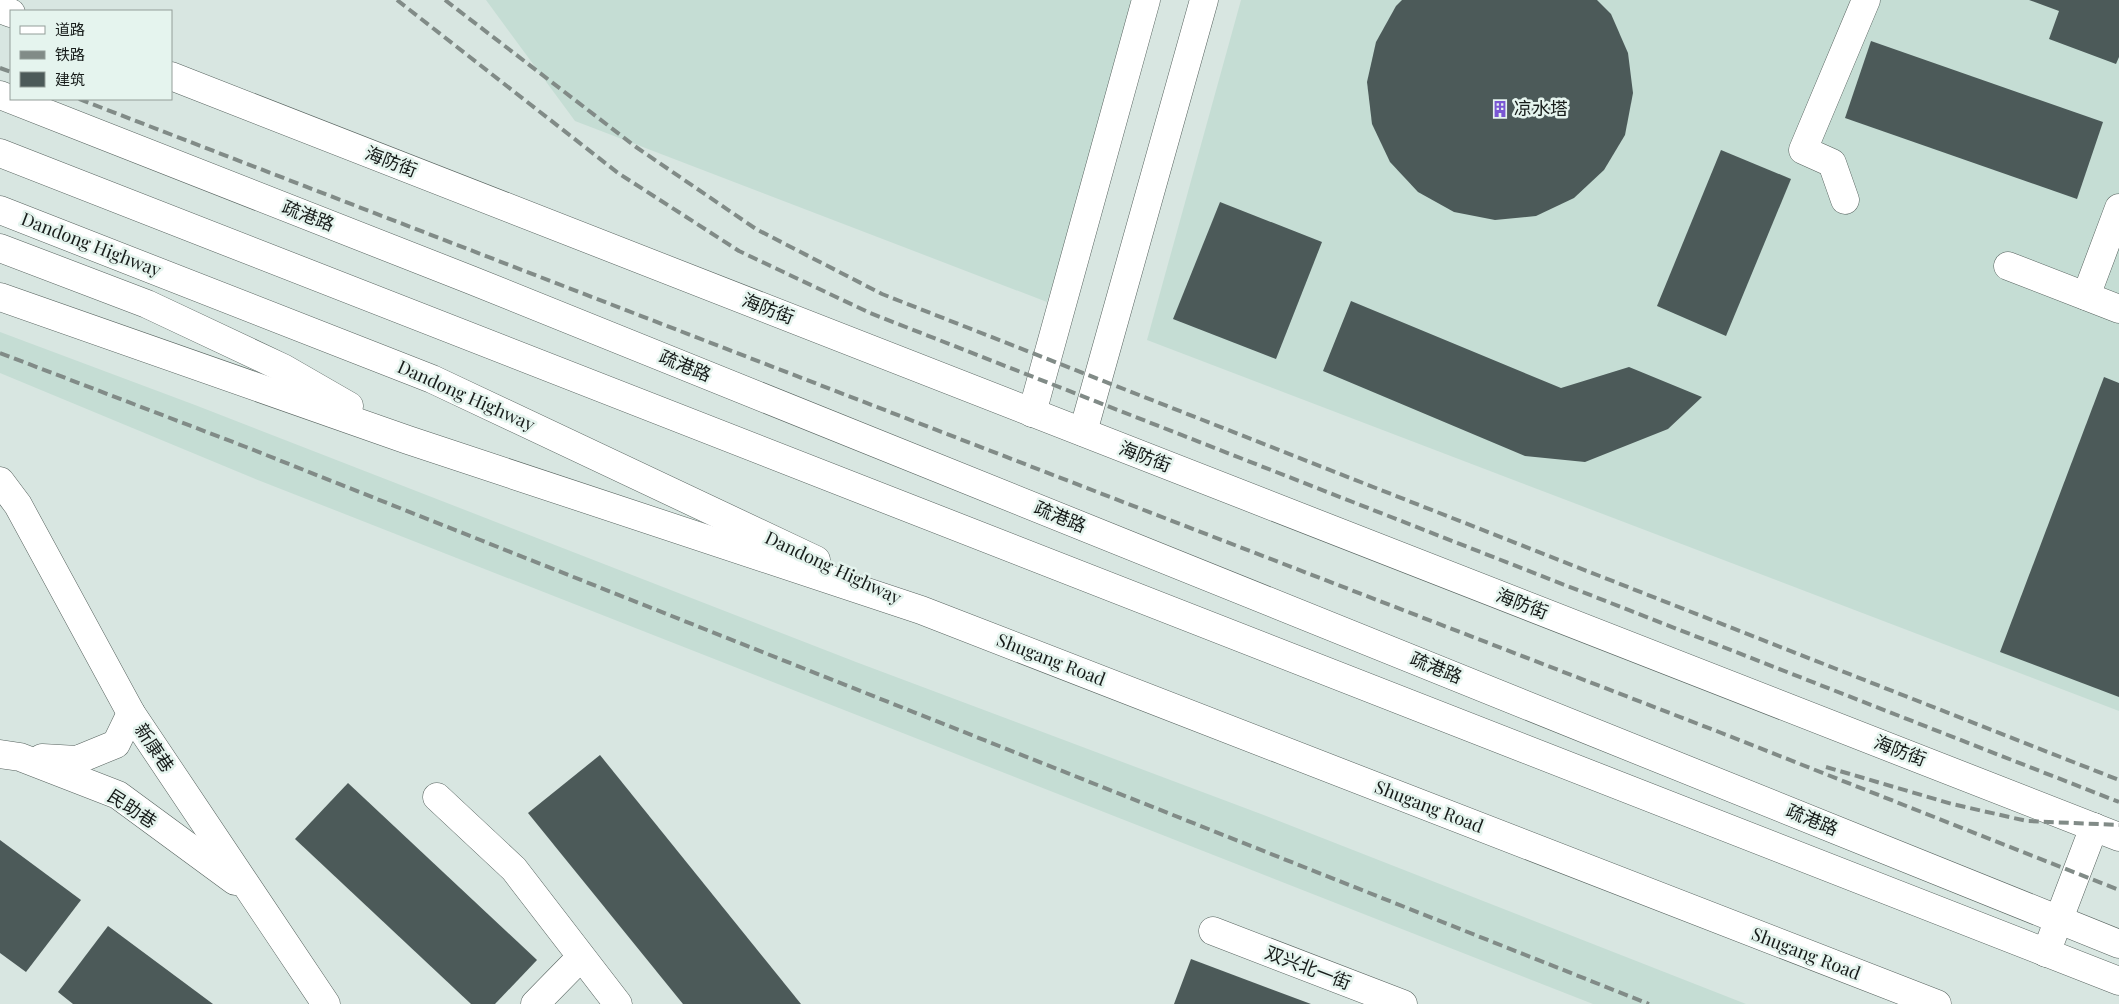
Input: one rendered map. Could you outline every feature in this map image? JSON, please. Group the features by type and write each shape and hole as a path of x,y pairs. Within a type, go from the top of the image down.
{"main road":[{"path":"1032,413 1146,0"},
{"path":"1083,432 1204,0"},
{"path":"1845,200 1832,163 1803,150 1866,0"},
{"name":"海防街","path":"172,76 1936,765 2082,825 2094,827 2119,837"},
{"name":"疏港路","path":"13,100 471,280 2119,944"},
{"path":"0,153 2119,981"},
{"path":"2086,296 2119,208"},
{"name":"Dandong Highway","path":"0,210 432,379 921,610"},
{"path":"0,248 147,304 283,368 408,440"},
{"path":"2008,266 2119,309"},
{"path":"0,298 408,440 921,610"},
{"name":"新康巷","path":"0,481 18,505 131,713 326,1004"},
{"name":"Shugang Road","path":"921,610 1937,1004"},
{"path":"10,756 77,760 116,744 131,713"},
{"name":"民助巷","path":"10,756 118,795 250,892"},
{"path":"437,796 514,870 618,1004"},
{"path":"2046,952 2094,827"},
{"name":"双兴北一街","path":"1214,931 1404,1004"},
{"path":"535,1004 581,957"}],"shaded area":[{"path":"486,0 1144,0 1047,302 575,121"},
{"path":"1241,0 2119,0 2119,711 1147,340"},
{"path":"0,332 195,405 856,662 1261,814 1746,1004 1593,1004 253,478 0,373"}],"building":[{"name":"凉水塔","path":"1402,0 1597,0 1611,14 1628,53 1633,93 1625,135 1604,170 1574,198 1536,216 1495,220 1454,212 1418,192 1390,162 1372,124 1367,82 1376,42 1396,6"},
{"path":"2029,0 2119,0 2119,57 2116,64 2049,39 2059,11"},
{"path":"1871,41 2103,122 2077,199 1845,118"},
{"path":"1721,150 1791,179 1726,336 1657,306"},
{"path":"1220,202 1322,242 1276,359 1173,319"},
{"path":"1351,301 1561,388 1629,367 1702,397 1668,429 1585,462 1525,456 1323,371"},
{"path":"2104,377 2119,383 2119,697 2000,652"},
{"path":"600,755 801,1004 683,1004 528,813"},
{"path":"348,783 537,960 495,1004 471,1004 295,839"},
{"path":"0,840 81,900 26,972 0,953"},
{"path":"108,926 213,1004 73,1004 58,992"},
{"path":"1191,959 1311,1004 1174,1004"}],"railway":[{"path":"397,0 618,173 739,251 870,313 2119,802"},
{"path":"445,0 636,147 756,229 882,294 2119,780"},
{"path":"0,68 10,72"},
{"path":"82,100 1719,732 2119,890"},
{"path":"0,353 246,447 1649,1004"},
{"path":"1826,767 1952,804 2027,821 2119,825"}],"place":[{"name":"凉水塔","path":"1500,109"}]}
